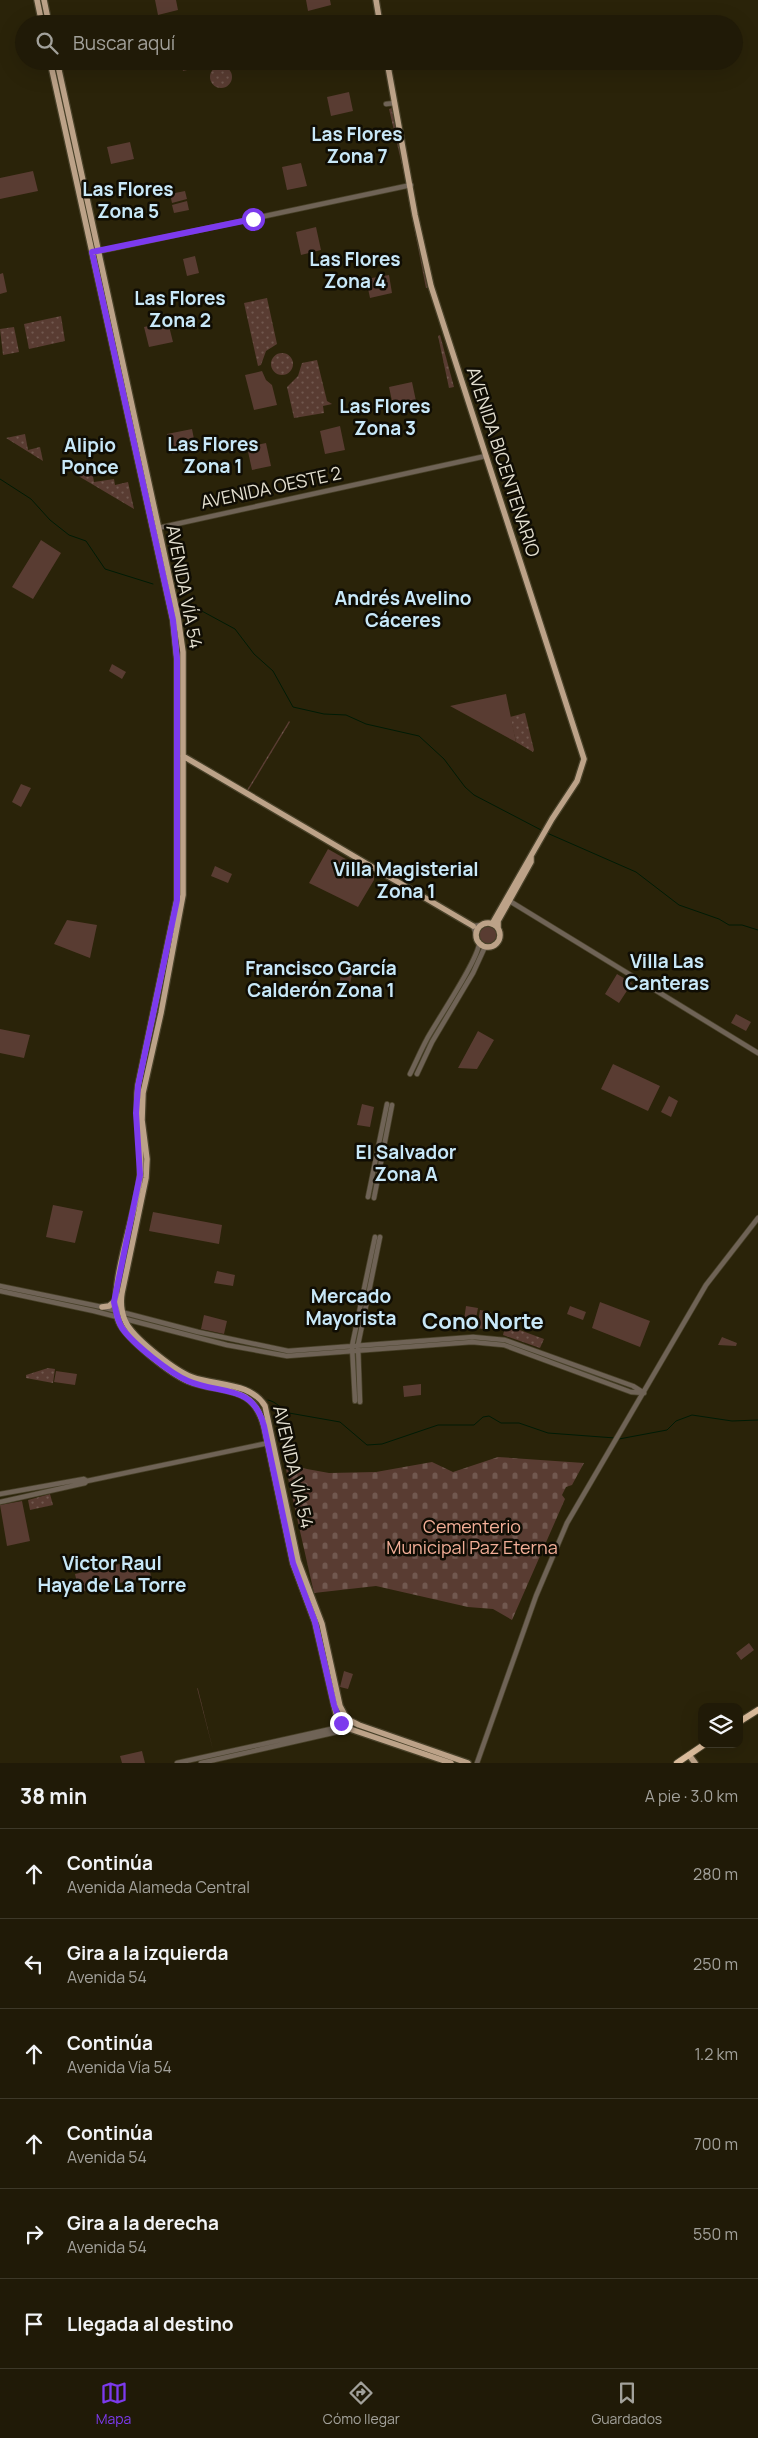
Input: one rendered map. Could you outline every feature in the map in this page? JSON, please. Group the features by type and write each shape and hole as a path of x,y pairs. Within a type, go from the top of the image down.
{"highway":[{"path":"743,1719 758,1710"},
{"path":"677,1763 687,1759 700,1748"}],"main road":[{"path":"37,0 40,15"},
{"path":"44,0 47,15"},
{"path":"376,0 378,15"},
{"path":"52,70 95,252"},
{"name":"AVENIDA VÍA 54","path":"59,70 93,225 95,252 123,397 173,620 177,659 177,900 138,1086 136,1113 140,1175 114,1302"},
{"name":"AVENIDA BICENTENARIO","path":"388,70 431,286 584,759 579,776 557,810 532,856 531,862 492,924"},
{"name":"AVENIDA VÍA 54","path":"95,252 178,617 182,646 182,903 143,1093 142,1120 147,1159 146,1178 122,1293 124,1315 136,1335 182,1372 201,1380 246,1390 258,1397 265,1406 298,1561 322,1624 340,1706 345,1717 362,1726 468,1763"},
{"path":"183,756 473,926"},
{"name":"AVENIDA BICENTENARIO","path":"498,928 498,922 508,901"},
{"path":"492,924 498,928 500,935 498,941 487,947 479,942 476,934 480,925 492,924"},
{"path":"102,1307 109,1306 114,1302 116,1313 127,1333 178,1375 189,1381 236,1392 251,1400 261,1416 293,1563 315,1622 334,1705 341,1723 350,1729 451,1763"},
{"path":"687,1759 695,1763"}],"street":[{"path":"386,104 394,102"},
{"path":"95,252 411,185"},
{"name":"AVENIDA OESTE 2","path":"158,528 486,456"},
{"path":"177,752 183,756"},
{"path":"508,901 758,1053"},
{"path":"476,934 473,926 480,925"},
{"path":"410,1074 427,1039 467,970 479,947 479,942"},
{"path":"416,1074 432,1042 473,973 483,950 487,947"},
{"path":"371,1197 389,1104"},
{"path":"477,1763 556,1546 578,1501 644,1393 706,1285 723,1260 758,1218"},
{"path":"357,1402 355,1348 378,1237"},
{"path":"0,1286 102,1307 116,1313"},
{"path":"0,1291 116,1313 160,1329 258,1348 288,1351 472,1342 495,1343 631,1392 644,1393"},
{"path":"355,1348 486,1337 513,1342 633,1386 644,1393"},
{"path":"588,1376 590,1370"},
{"path":"0,1494 85,1480 268,1443"},
{"path":"0,1502 85,1483 85,1480"},
{"path":"176,1763 331,1729 341,1723"},
{"path":"201,1763 350,1729"}],"green space":[{"path":"155,0 176,0 178,10 158,15"},
{"path":"306,0 330,0 331,5 308,11"},
{"path":"212,70 230,70 232,77 229,85 221,88 213,85 210,77"},
{"path":"349,92 353,111 331,116 327,97"},
{"path":"392,108 406,177 405,178 389,109"},
{"path":"64,115 67,115 89,218 87,219"},
{"path":"130,142 134,159 111,164 107,147"},
{"path":"301,163 307,186 287,190 282,167"},
{"path":"33,171 38,191 0,199 0,178"},
{"path":"185,191 187,199 172,203 170,194"},
{"path":"407,192 428,287 426,288"},
{"path":"187,201 189,210 174,213 172,205"},
{"path":"316,227 321,250 301,255 296,232"},
{"path":"195,256 199,273 187,276 183,259"},
{"path":"3,273 7,292 0,294 0,274"},
{"path":"389,275 392,293 370,298 366,279"},
{"path":"267,298 277,344 266,351 261,365 258,366 244,303"},
{"path":"61,316 65,341 29,349 24,324"},
{"path":"168,322 173,342 149,347 144,327"},
{"path":"14,327 19,352 3,355 0,329"},
{"path":"440,335 454,387 449,388 438,336"},
{"path":"282,353 290,356 293,364 290,372 282,375 274,372 271,364 274,356"},
{"path":"317,360 327,401 332,404 323,406 324,413 294,418 287,387 298,376 302,363"},
{"path":"262,371 266,380 272,385 277,405 254,410 245,375"},
{"path":"412,382 416,401 393,406 389,387"},
{"path":"340,426 345,450 325,454 320,431"},
{"path":"192,429 196,449 172,454 167,434"},
{"path":"25,434 28,450 40,447 43,461 6,438"},
{"path":"266,443 271,466 252,470 247,447"},
{"path":"92,471 94,482 114,479 115,485 128,482 134,509 75,474"},
{"path":"41,540 61,553 33,599 12,587"},
{"path":"112,664 126,672 122,679 109,671"},
{"path":"506,694 516,742 450,706"},
{"path":"525,713 533,752 516,742 510,717"},
{"path":"290,722 248,791 247,790"},
{"path":"21,784 31,788 21,807 12,802"},
{"path":"328,849 374,875 374,880 358,907 309,883"},
{"path":"215,866 232,874 228,883 211,876"},
{"path":"67,920 97,925 90,958 54,944"},
{"path":"484,926 492,926 497,931 495,942 484,944 479,939 479,931"},
{"path":"170,941 173,941 144,1077 142,1076"},
{"path":"341,973 352,975 348,992 338,990"},
{"path":"617,974 632,983 619,1003 605,994"},
{"path":"736,1014 751,1022 746,1031 731,1023"},
{"path":"0,1029 30,1035 24,1058 0,1053"},
{"path":"478,1031 494,1040 477,1069 458,1068"},
{"path":"613,1064 660,1086 648,1111 601,1089"},
{"path":"669,1096 678,1101 671,1117 661,1112"},
{"path":"362,1104 374,1107 370,1127 357,1125"},
{"path":"53,1205 83,1211 75,1243 46,1237"},
{"path":"153,1212 222,1225 219,1244 149,1231"},
{"path":"217,1271 235,1275 233,1286 214,1283"},
{"path":"600,1302 650,1321 640,1347 592,1328"},
{"path":"466,1306 478,1308 474,1329 463,1327"},
{"path":"570,1306 586,1312 583,1320 567,1314"},
{"path":"480,1310 491,1312 488,1330 477,1328"},
{"path":"204,1315 227,1321 224,1334 201,1329"},
{"path":"506,1325 544,1339 540,1348 503,1335"},
{"path":"722,1337 737,1343 736,1346 718,1345"},
{"path":"48,1368 55,1369 53,1383 26,1378 26,1375"},
{"path":"56,1371 77,1374 75,1385 54,1382"},
{"path":"421,1384 421,1395 404,1397 403,1386"},
{"name":"Cementerio Municipal Paz Eterna","path":"498,1457 584,1463 572,1485 566,1487 562,1495 565,1499 512,1620 493,1609 468,1607 376,1586 314,1593 285,1465 329,1473 376,1472 432,1462 453,1472"},
{"path":"50,1494 53,1505 30,1510 28,1500"},
{"path":"22,1501 30,1541 7,1546 0,1505"},
{"path":"147,1558 151,1576 79,1592 75,1574"},
{"path":"749,1643 754,1650 741,1660 736,1653"},
{"path":"344,1671 353,1674 348,1689 340,1687"},
{"path":"197,1688 198,1689 213,1750"},
{"path":"142,1751 145,1763 122,1763 120,1756"}],"waterway":[{"path":"0,479 31,499 50,520 69,535 86,541 105,569 153,584"},
{"path":"187,606 200,610 235,629 254,654 273,671 293,707 324,714 346,715 366,724 419,736 444,759 465,787 474,795 543,831"},
{"path":"547,833 636,872 679,905 719,919 729,925 742,925 758,930"},
{"path":"268,1400 289,1413 340,1422 367,1445 382,1444 438,1425 474,1425 483,1417 489,1416 501,1423 519,1423 548,1433 615,1438"},
{"path":"619,1439 667,1430 676,1421 692,1415 732,1421 758,1420"}],"district":[{"name":"Las Flores Zona 7","path":"357,145"},
{"name":"Las Flores Zona 5","path":"128,200"},
{"name":"Las Flores Zona 4","path":"355,270"},
{"name":"Las Flores Zona 2","path":"180,309"},
{"name":"Las Flores Zona 3","path":"385,417"},
{"name":"Las Flores Zona 1","path":"213,455"},
{"name":"Alipio Ponce","path":"90,456"},
{"name":"Andrés Avelino Cáceres","path":"403,609"},
{"name":"Villa Magisterial Zona 1","path":"406,880"},
{"name":"Villa Las Canteras","path":"667,972"},
{"name":"Francisco García Calderón Zona 1","path":"321,979"},
{"name":"El Salvador Zona A","path":"406,1163"},
{"name":"Mercado Mayorista","path":"351,1307"},
{"name":"Cono Norte","path":"483,1321"},
{"name":"Victor Raul Haya de La Torre","path":"112,1574"}],"route":[{"path":"253,219 106,251 92,252 173,620 177,659 177,900 136,1098 141,1156 139,1186 114,1302 122,1328 173,1372 189,1381 236,1392 251,1400 259,1411 264,1426 293,1563 315,1622 336,1713 341,1723"}]}
